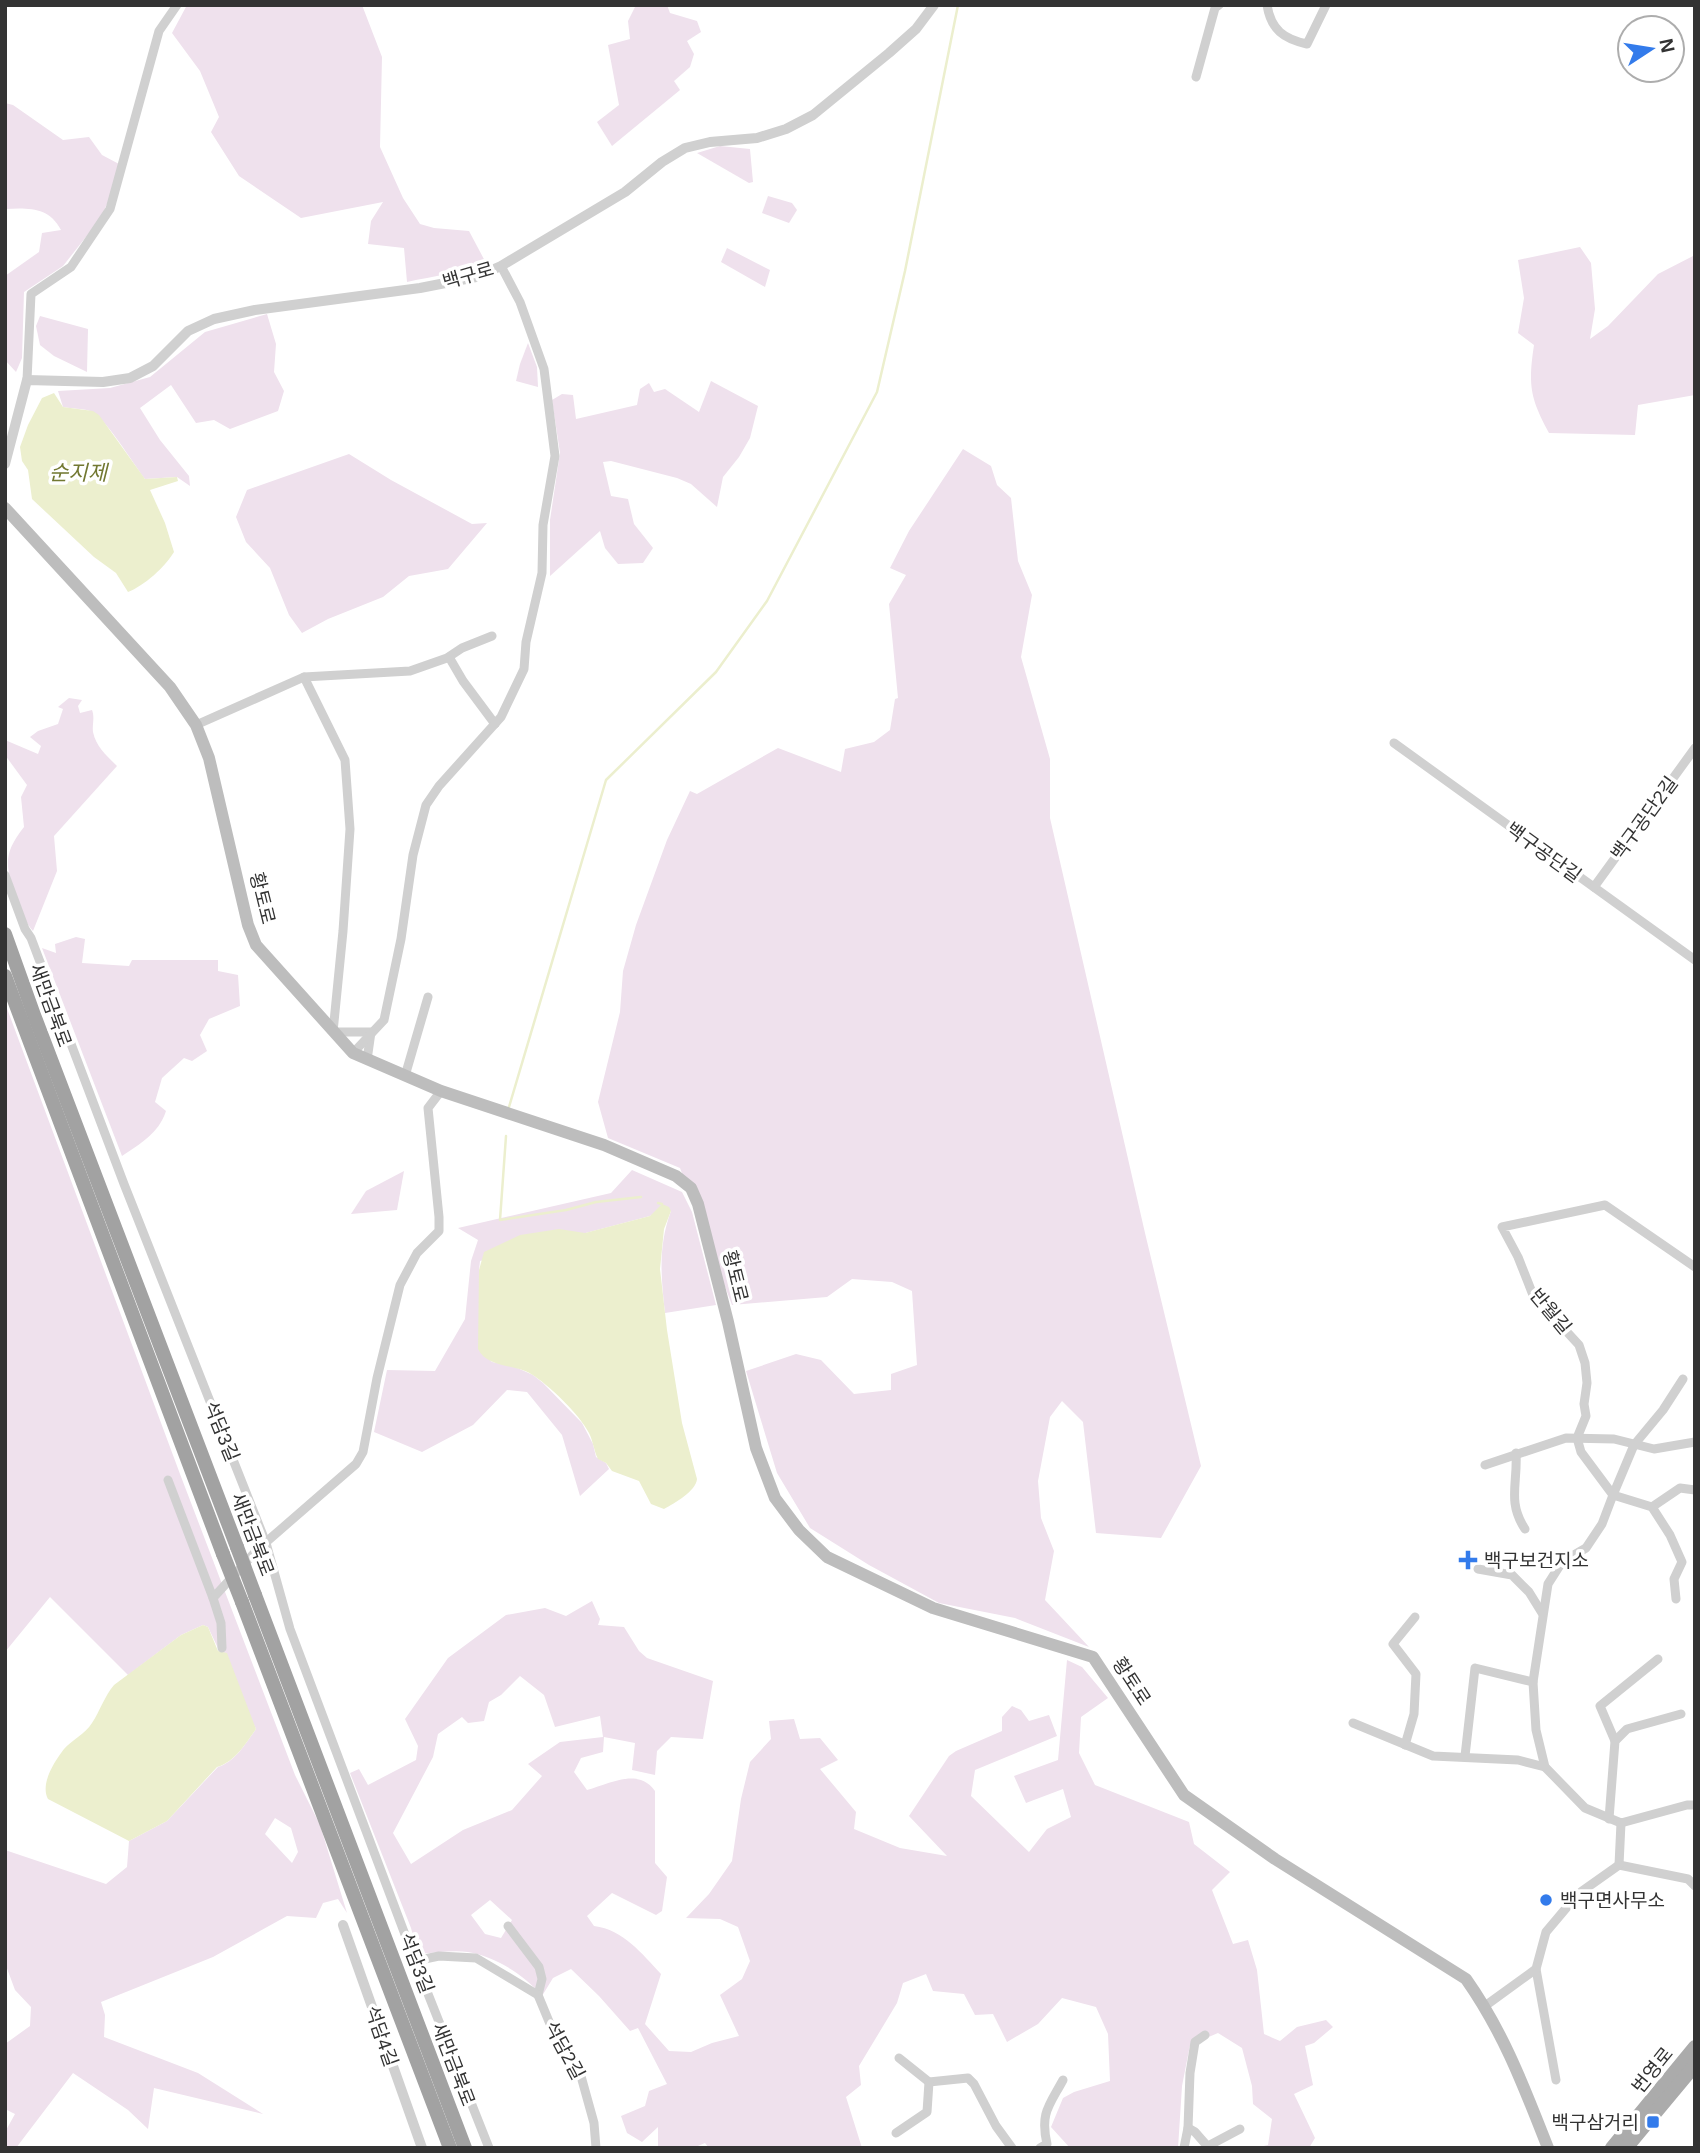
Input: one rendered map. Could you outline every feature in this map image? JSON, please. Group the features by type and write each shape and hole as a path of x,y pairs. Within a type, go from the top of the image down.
{"highway":[{"name":"새만금북로","path":"5,934 230,1550"},
{"name":"새만금북로","path":"5,976 465,2148"},
{"name":"새만금북로","path":"249,1599 450,2148"}],"main road":[{"name":"황토로","path":"5,508 170,687 196,724 209,758 248,925 256,945 353,1053 441,1091 604,1144 676,1176 691,1188 698,1204 728,1322 756,1448 775,1498 799,1530 827,1557 933,1608 1093,1657 1184,1795 1275,1859 1466,1979 1507,2045 1548,2148"},
{"name":"번영로","path":"1612,2148 1695,2047"},
{"name":"번영로","path":"1626,2148 1695,2065"}],"street":[{"path":"5,464 27,380 32,294 71,267 110,209 159,31 177,5"},
{"name":"백구로","path":"27,380 103,382 130,378 153,366 188,331 214,319 255,310 420,288 476,277 501,266 625,192 662,162 685,148 710,142 757,138 786,129 813,116 916,29 934,5"},
{"path":"1196,77 1215,8 1219,5"},
{"path":"1267,5 1269,18 1286,39 1307,44 1326,5"},
{"path":"353,1053 384,1020 401,939 413,855 426,805 439,786 501,717 524,669 526,642 542,573 544,525 555,456 544,369 520,302 501,266"},
{"path":"196,724 304,677 410,671 449,657 461,648 492,636"},
{"path":"449,657 495,724"},
{"path":"304,677 345,760 349,829 333,1032 371,1032"},
{"name":"백구공단길","path":"1394,743 1695,960"},
{"name":"백구공단2길","path":"1594,887 1695,748"},
{"name":"석담3길","path":"5,875 266,1543 290,1629 415,1961 489,2148"},
{"path":"405,1076 428,997"},
{"path":"367,1060 371,1032"},
{"path":"213,1598 266,1543 356,1464 363,1452 377,1378 400,1285 417,1253 439,1231 428,1108 441,1091"},
{"name":"반월길","path":"1577,1438 1586,1416 1584,1404 1587,1383 1585,1363 1579,1345 1533,1295 1518,1257 1502,1227 1605,1205 1695,1267"},
{"path":"1545,1767 1536,1730 1533,1682 1548,1584 1562,1562 1586,1548 1602,1524 1634,1445 1683,1380"},
{"path":"1485,1465 1566,1438 1614,1439 1654,1449 1695,1442"},
{"path":"1577,1438 1581,1452 1613,1495 1652,1507 1670,1535 1682,1562 1674,1578 1676,1599"},
{"path":"1517,1453 1513,1499 1516,1516 1525,1529"},
{"path":"168,1480 213,1598 221,1623 222,1648"},
{"path":"1652,1507 1680,1488 1695,1490"},
{"path":"1478,1569 1512,1576 1529,1592 1542,1613"},
{"path":"1405,1745 1414,1714 1416,1674 1393,1644 1415,1617"},
{"path":"1609,1819 1615,1741 1600,1706 1658,1659"},
{"path":"1465,1756 1475,1668 1533,1682"},
{"path":"1615,1741 1627,1729 1681,1714"},
{"path":"1353,1723 1433,1756 1518,1760 1545,1767 1586,1808 1620,1823 1695,1805"},
{"path":"1619,1865 1620,1823"},
{"path":"1556,2080 1535,1969 1546,1932 1578,1894 1619,1865 1688,1879 1695,1886"},
{"name":"석담4길","path":"343,1925 422,2148"},
{"name":"석담2길","path":"508,1926 539,1967 542,1979 538,1995 555,2036 579,2069 594,2123 596,2148"},
{"path":"415,1961 439,1956 476,1958 502,1971 538,1995"},
{"path":"1485,2006 1535,1969"},
{"path":"1184,2148 1195,2042 1205,2035"},
{"path":"899,2058 929,2082 968,2078 1012,2148"},
{"path":"1040,2148 1047,2144 1042,2124 1045,2113 1063,2080"},
{"path":"896,2133 927,2112 929,2082"},
{"path":"1188,2128 1209,2147 1240,2129"}],"shaded area":[{"path":"187,5 362,5 382,57 380,147 403,198 420,224 469,231 486,263 407,282 404,248 368,244 371,221 383,202 301,218 239,176 211,132 219,117 200,71 172,33"},
{"path":"636,5 667,5 670,13 697,21 701,32 687,41 694,54 690,67 674,81 680,90 612,146 597,122 619,105 608,45 630,39 628,21"},
{"path":"5,103 13,105 63,140 89,137 102,155 119,164 100,219 63,266 24,292 22,358 16,372 5,360 5,276 39,252 42,233 61,230 51,217 38,210 5,209"},
{"path":"720,146 750,149 753,182 749,183 697,153"},
{"path":"768,196 792,203 797,210 789,223 762,213"},
{"path":"1580,247 1591,263 1595,309 1590,339 1608,326 1658,274 1695,255 1695,395 1638,405 1635,435 1549,433 1534,400 1531,371 1534,345 1518,333 1524,298 1518,260"},
{"path":"727,248 770,270 765,287 721,262"},
{"path":"267,314 276,344 274,372 284,391 278,411 230,429 214,420 196,423 171,385 140,408 160,440 189,476 190,486 177,477 145,479 96,414 63,407 58,391 110,388 150,377 205,332"},
{"path":"40,316 88,329 87,372 54,356 40,345 36,326"},
{"path":"528,343 537,367 538,387 516,381"},
{"path":"711,381 758,406 750,438 723,477 717,507 691,484 677,478 611,461 603,462 611,496 628,499 634,524 653,548 643,563 618,564 605,548 600,531 550,576 550,520 560,453 552,400 562,394 573,395 576,419 637,405 640,389 649,383 654,392 665,389 699,412"},
{"path":"963,449 991,466 997,485 1011,498 1018,561 1032,595 1021,657 1050,759 1050,818 1201,1466 1161,1538 1096,1533 1083,1422 1062,1401 1050,1417 1038,1481 1041,1518 1054,1551 1045,1600 1089,1647 1015,1618 939,1603 869,1565 810,1528 777,1473 746,1371 796,1354 821,1360 854,1394 891,1390 891,1374 917,1365 912,1291 892,1282 852,1279 827,1297 732,1305 680,1168 608,1138 598,1102 620,1012 623,971 636,925 667,840 690,791 697,794 778,748 841,772 845,749 874,742 890,730 895,699 898,698 889,604 906,575 890,568 909,531"},
{"path":"349,454 472,524 487,523 448,569 409,576 383,597 328,619 302,633 289,615 270,568 246,542 236,517 247,490"},
{"path":"69,698 82,700 78,706 80,713 92,710 93,732 97,742 117,766 54,836 57,871 33,931 21,911 8,868 12,845 24,827 21,797 27,785 5,755 5,740 38,754 41,746 30,737 58,724 63,709 58,707"},
{"path":"76,937 85,939 82,963 129,966 132,960 218,960 218,971 238,975 240,1006 209,1019 200,1035 207,1051 192,1061 184,1058 162,1078 155,1102 166,1111 163,1119 148,1137 122,1156 42,948 56,953 55,944"},
{"path":"5,1003 295,1775 320,1825 347,1913 338,1899 323,1903 316,1918 287,1916 213,1957 101,2002 105,2015 104,2037 198,2073 263,2114 154,2088 148,2129 128,2110 73,2073 16,2148 5,2148 5,2132 15,2114 5,2109 5,2044 30,2026 31,2007 15,1990 5,1963 5,1850 106,1884 127,1867 129,1841 167,1821 218,1767 235,1756 256,1729 208,1627 203,1625 181,1635 128,1675 50,1597 5,1652","holes":["275,1818 291,1828 298,1852 292,1863 265,1834"]},
{"path":"632,1170 682,1192 692,1212 716,1305 665,1313 662,1249 671,1211 655,1213 480,1261 479,1270 479,1350 492,1362 513,1366 543,1383 582,1423 593,1444 596,1457 606,1463 609,1469 580,1496 562,1435 527,1392 507,1390 473,1425 422,1452 374,1432 387,1370 435,1371 465,1319 471,1261 478,1240 458,1228 611,1193"},
{"path":"404,1171 397,1210 351,1214 366,1191"},
{"path":"592,1601 600,1619 598,1625 624,1627 639,1651 647,1658 713,1681 703,1739 671,1737 657,1751 655,1775 632,1770 635,1743 604,1737 603,1752 581,1758 574,1772 587,1790 614,1781 632,1779 648,1784 655,1791 655,1863 667,1877 662,1911 656,1915 612,1893 587,1916 594,1926 623,1937 661,1974 645,2024 669,2051 691,2052 739,2036 720,1995 742,1979 750,1961 738,1927 720,1919 686,1918 709,1894 732,1861 741,1799 750,1762 771,1739 769,1721 794,1719 800,1739 820,1738 838,1760 820,1769 856,1812 854,1829 900,1848 947,1856 909,1816 949,1756 1002,1731 1002,1717 1012,1706 1021,1710 1029,1721 1049,1715 1057,1736 975,1770 971,1796 1029,1852 1047,1829 1071,1817 1063,1789 1026,1803 1014,1776 1058,1760 1067,1660 1082,1667 1108,1698 1081,1717 1079,1753 1095,1785 1189,1822 1194,1844 1230,1872 1212,1890 1233,1944 1248,1940 1257,1970 1264,2034 1280,2041 1297,2027 1326,2020 1333,2027 1314,2043 1305,2046 1313,2085 1294,2094 1315,2138 1309,2148 1255,2148 1268,2145 1272,2119 1253,2104 1252,2086 1242,2048 1218,2033 1190,2045 1182,2086 1178,2148 1070,2148 1051,2127 1063,2098 1110,2081 1108,2034 1096,2007 1062,1998 1038,2024 1007,2042 993,2014 975,2015 964,1994 933,1991 926,1974 903,1983 897,2003 859,2066 861,2085 846,2097 862,2148 709,2148 705,2143 693,2148 661,2148 658,2147 658,2127 642,2142 627,2133 621,2116 645,2106 649,2091 667,2084 638,2028 630,2031 571,1969 553,1978 542,1996 518,1974 478,1954 449,1951 418,1954 411,1928 350,1773 359,1769 368,1785 416,1760 418,1746 405,1719 448,1658 506,1615 545,1608 566,1616","holes":["520,1676 544,1695 555,1727 600,1716 603,1737 560,1742 528,1764 542,1776 512,1810 463,1830 411,1864 393,1833 433,1757 438,1734 462,1717 468,1723 484,1721 489,1702 501,1695","490,1900 512,1920 501,1938 485,1934 471,1915"]}],"water":[{"name":"순지제","path":"54,393 63,407 93,411 99,415 145,479 177,477 178,481 150,490 174,552 154,575 128,592 116,573 94,557 32,499 28,470 22,461 20,447 42,398"},
{"path":"662,1204 671,1211 664,1229 660,1269 667,1330 682,1423 697,1479 689,1492 664,1509 651,1504 639,1481 612,1471 606,1463 598,1459 585,1426 546,1385 531,1374 488,1360 478,1349 479,1270 484,1252 520,1235 559,1229 585,1233 650,1216"},
{"path":"203,1625 208,1627 218,1651 227,1653 256,1729 240,1751 217,1767 167,1821 129,1841 48,1799 46,1787 52,1767 64,1749 89,1727 114,1685 181,1635"}],"waterway":[{"path":"509,1107 606,780 716,672 767,601 877,392 905,271 958,5"},
{"path":"506,1136 500,1220 566,1210 596,1202 641,1197"},
{"path":"658,1203 662,1204"}],"place":[{"name":"백구보건지소","path":"1468,1560"},
{"name":"백구면사무소","path":"1546,1900"},
{"name":"백구삼거리","path":"1653,2122"}]}
